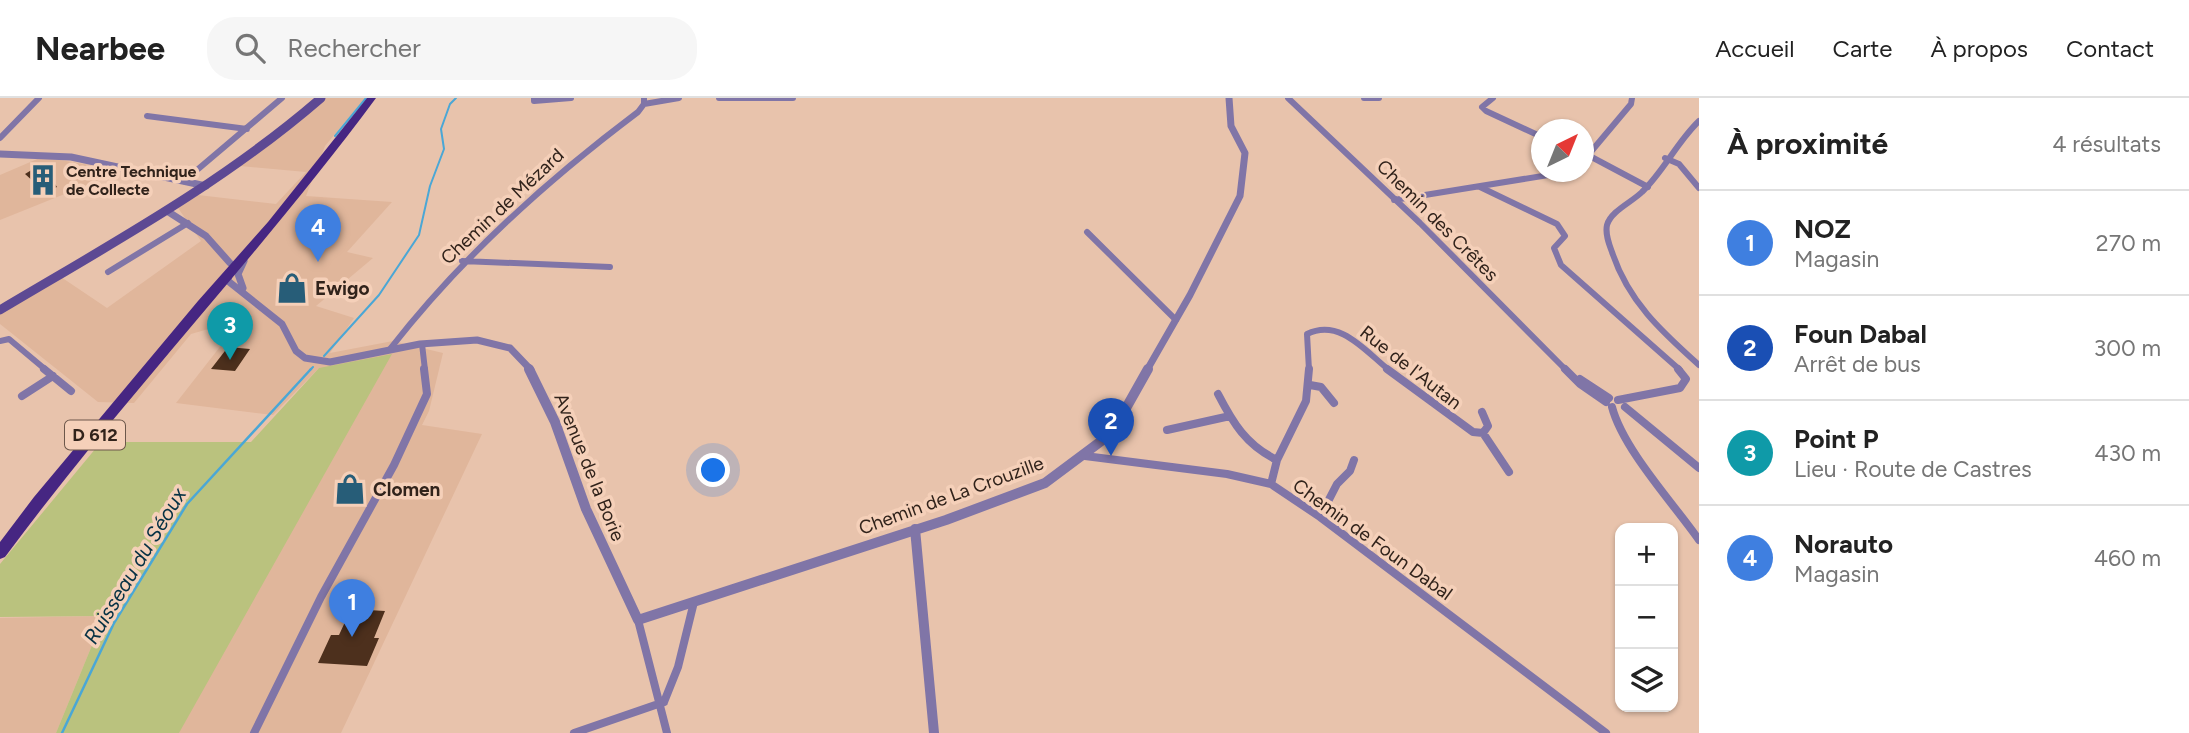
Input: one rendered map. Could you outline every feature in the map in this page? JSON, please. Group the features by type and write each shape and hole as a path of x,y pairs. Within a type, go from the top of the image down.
{"main road":[{"path":"0,310 206,186 321,98"},
{"name":"D 612","path":"0,553 192,319 229,269 269,226 372,98"}],"street":[{"path":"0,138 39,98"},
{"path":"184,181 282,98"},
{"path":"534,98 534,101 571,98"},
{"path":"644,101 679,98"},
{"path":"719,98 793,98"},
{"name":"Chemin de La Crouzille","path":"638,620 915,529 1045,483 1085,456 1112,433 1176,320 1240,196 1245,153 1231,125 1229,98"},
{"name":"Chemin des Crêtes","path":"1288,98 1580,384 1609,402"},
{"path":"1364,98 1378,98"},
{"path":"1493,98 1482,107 1486,111 1531,131"},
{"path":"1594,146 1631,104 1632,98"},
{"name":"Chemin de Mézard","path":"390,349 462,261 568,163 638,112 644,101"},
{"path":"147,116 247,129"},
{"path":"1699,121 1665,158 1648,187 1609,222 1606,230 1616,267 1630,296 1644,314 1699,365"},
{"path":"0,154 31,153 71,157 206,186"},
{"path":"1594,158 1648,187"},
{"path":"1665,158 1679,164 1699,188"},
{"path":"1394,200 1531,178"},
{"path":"1480,187 1557,224 1565,236 1554,248 1561,265 1680,370 1686,379 1685,385 1680,388 1635,398 1622,405"},
{"name":"Avenue de la Borie","path":"167,211 213,242 229,269 228,281 243,288 284,326 293,347 303,357 321,363 390,349 450,341 487,342 510,348 522,358 562,435 585,507 638,620 647,660 664,702 667,733"},
{"path":"108,272 188,223"},
{"path":"1087,232 1176,320"},
{"path":"243,288 238,274 255,242"},
{"path":"462,261 610,267"},
{"name":"Rue de l'Autan","path":"1271,484 1277,460 1306,401 1310,384 1307,334 1318,328 1330,328 1349,337 1461,426 1483,433 1488,426 1482,412"},
{"path":"0,341 9,339 71,391"},
{"path":"254,733 321,597 394,465 427,394 422,344"},
{"path":"22,396 53,376"},
{"path":"1310,384 1321,387 1334,403"},
{"path":"1218,394 1244,441 1277,460"},
{"path":"1699,468 1622,405 1609,402 1611,414 1629,442 1699,540"},
{"path":"1167,430 1230,416"},
{"path":"1483,433 1509,471"},
{"name":"Chemin de Foun Dabal","path":"1085,456 1227,474 1271,484 1320,517 1606,733"},
{"path":"1320,517 1337,484 1350,471 1354,460"},
{"path":"915,529 934,733"},
{"path":"573,733 664,702 678,667 694,602"}],"shaded area":[{"path":"323,98 365,98 325,146 306,196 392,202 347,252 373,258 316,306 354,318 330,353 393,341 443,353 429,411 422,425 482,434 341,733 179,733 319,368 273,415 176,403 230,334 219,326 191,334 134,403 98,402 0,324 0,313 61,277 107,308 201,241 178,208 198,195 276,204 306,172 240,166"},
{"path":"42,157 114,169 97,181 0,220 0,175"},
{"path":"104,616 56,733 0,733 0,618"}],"green space":[{"path":"392,354 179,733 56,733 104,616 0,617 0,564 101,442 251,442 319,368"}],"building":[{"name":"Centre Technique de Collecte","path":"38,166 54,173 49,175 57,187 45,192 25,174"},
{"path":"228,347 250,349 235,371 211,369"},
{"path":"351,609 385,611 374,638 379,638 367,666 318,663 331,635 339,635"}],"waterway":[{"path":"335,136 366,98"},
{"name":"Ruisseau du Séoux","path":"324,356 379,295 419,235 430,186 444,149 441,129 450,104 456,98"},
{"name":"Ruisseau du Séoux","path":"62,733 114,623 187,504 311,369"}],"place":[{"name":"Centre Technique de Collecte","path":"43,180"},
{"name":"Norauto","path":"318,262"},
{"name":"Ewigo","path":"292,288"},
{"name":"Point P","path":"230,360"},
{"name":"Foun Dabal","path":"1111,456"},
{"name":"Clomen","path":"350,489"},
{"name":"NOZ","path":"352,637"}]}
